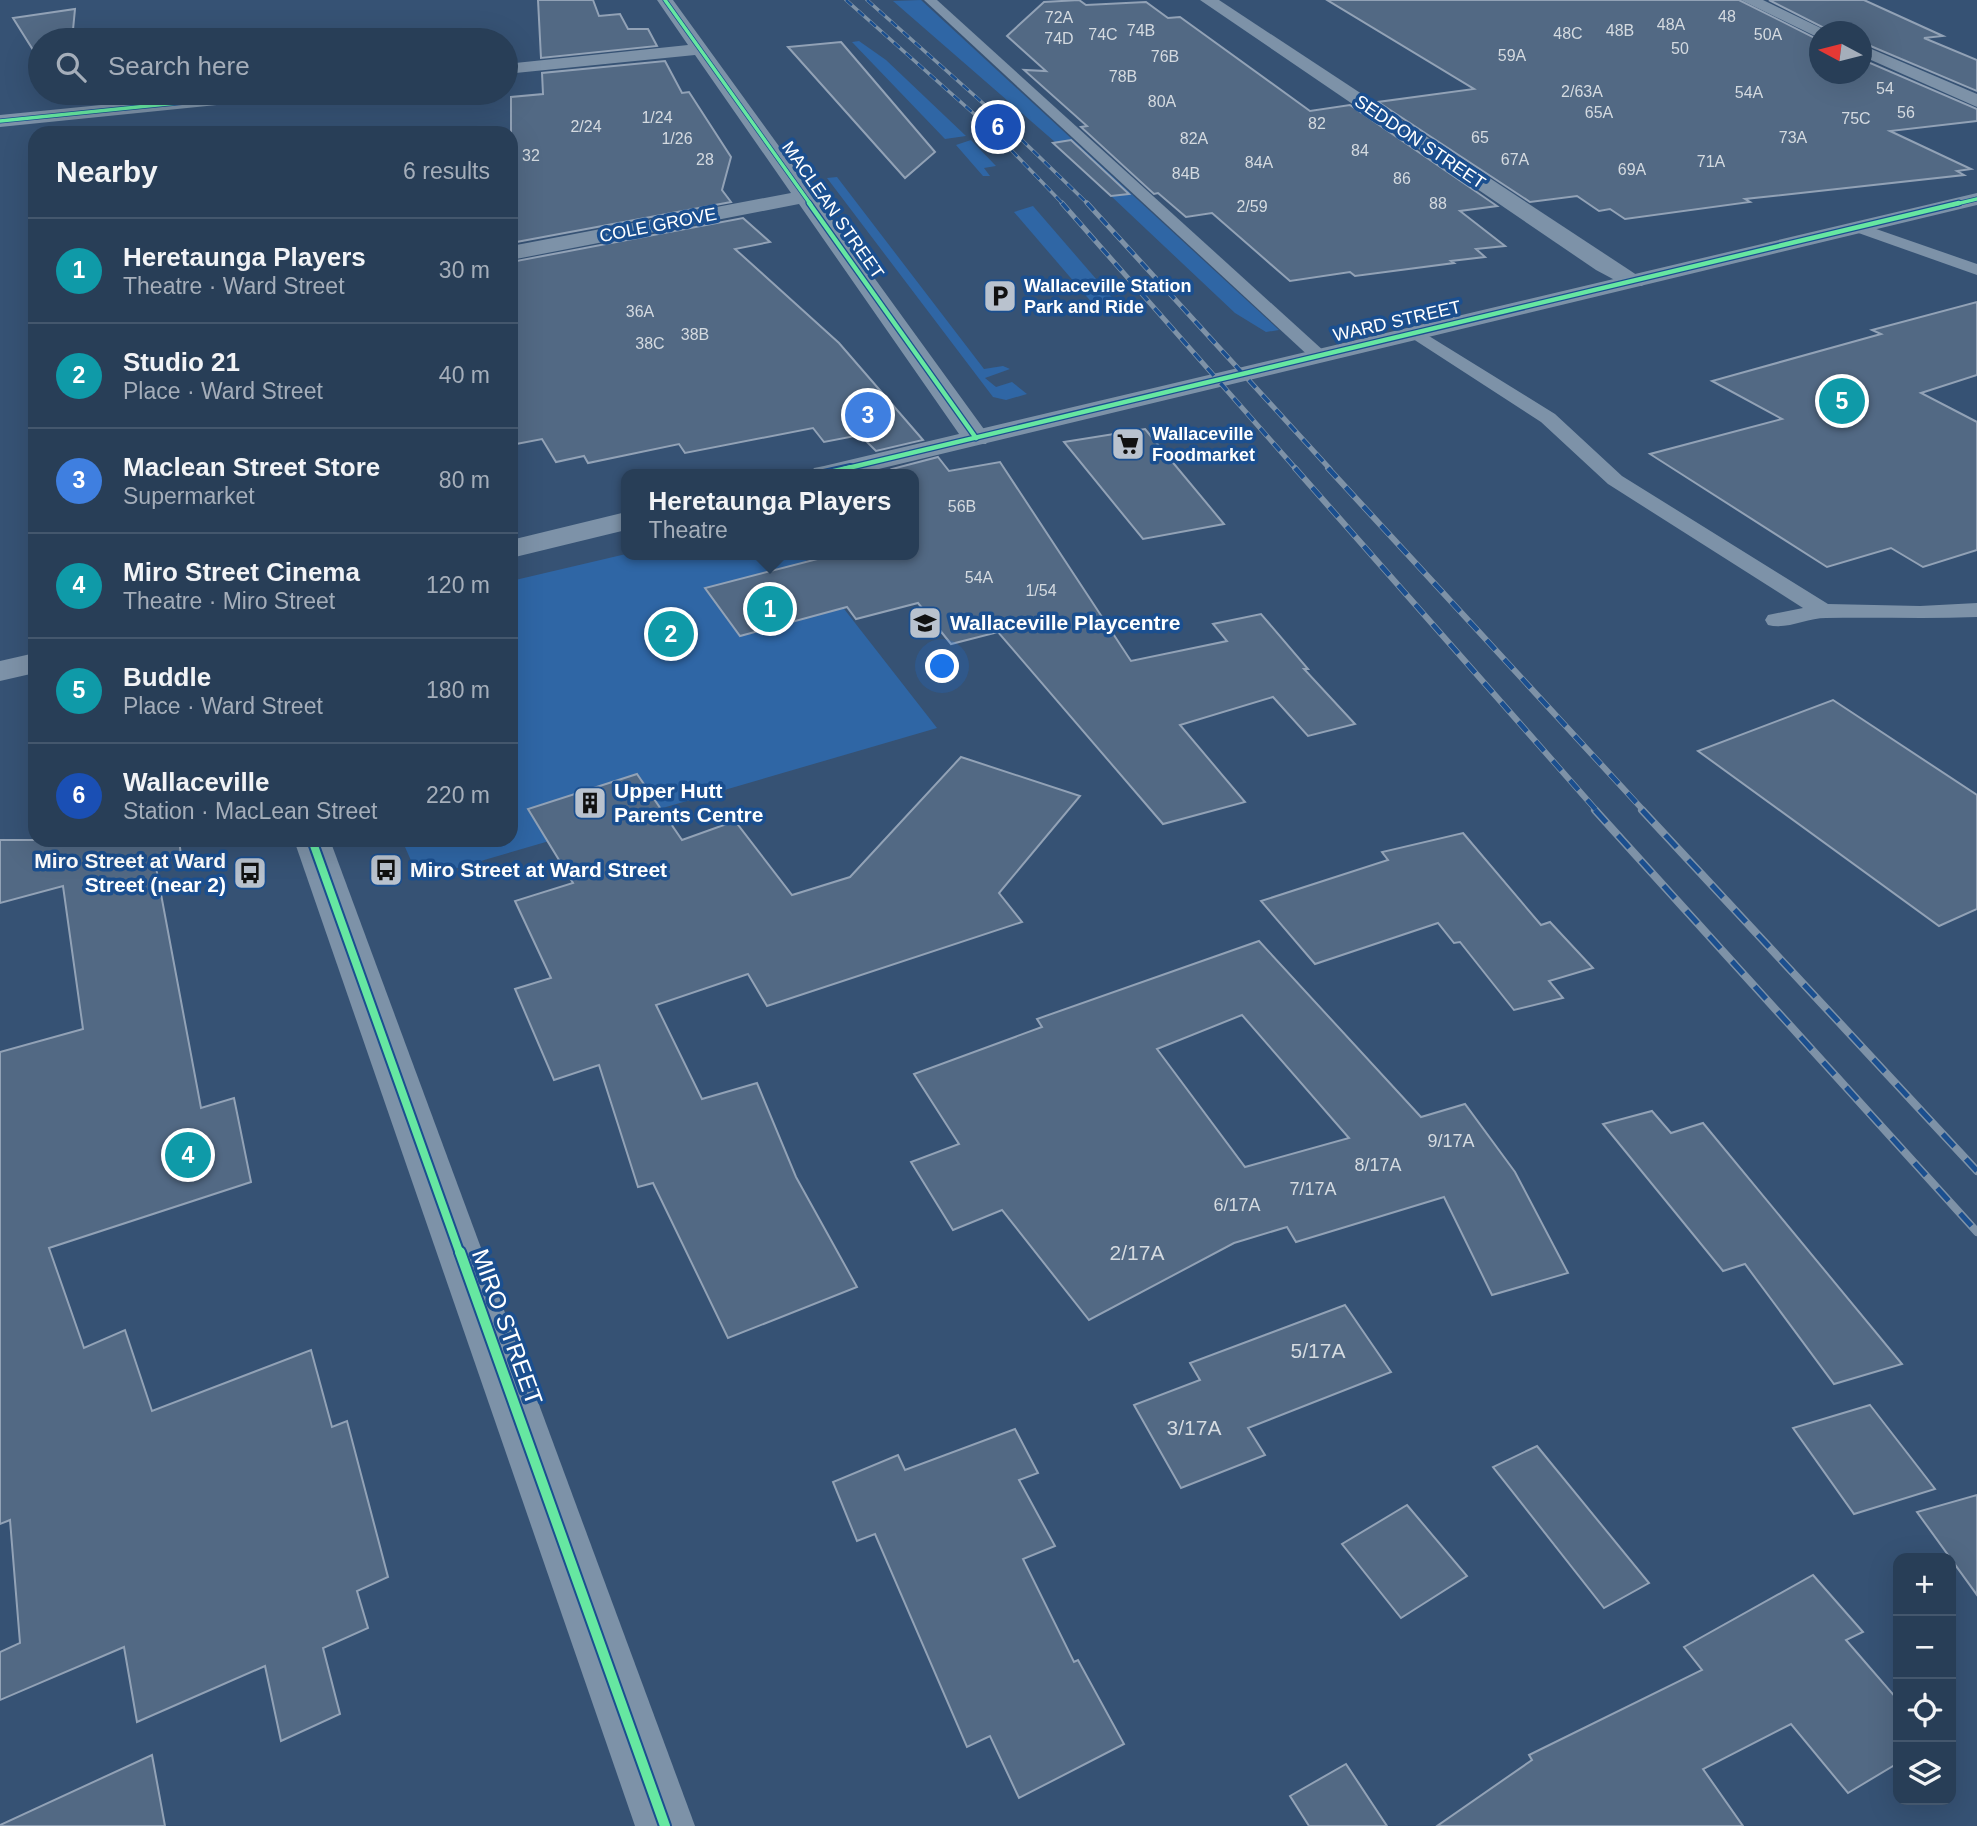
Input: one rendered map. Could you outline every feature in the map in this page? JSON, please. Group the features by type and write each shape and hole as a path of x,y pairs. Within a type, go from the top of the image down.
{"street":[{"name":"MACLEAN STREET","path":"665,0 976,438"},
{"name":"SEDDON STREET","path":"1209,0 1604,265 1634,281"},
{"path":"1749,0 1809,27"},
{"path":"518,68 699,50"},
{"path":"1872,55 1977,100"},
{"path":"0,121 157,105"},
{"name":"COLE GROVE","path":"518,252 805,197"},
{"name":"WARD STREET","path":"845,469 1977,199"},
{"path":"518,547 621,523"},
{"path":"0,671 28,665"},
{"name":"MIRO STREET","path":"315,847 665,1826"}],"lane":[{"path":"930,0 1319,356"},
{"path":"1856,228 1977,270"},
{"path":"1416,333 1548,418 1615,480 1823,611"},
{"path":"1608,504 1615,480"},
{"path":"1776,620 1823,611 1920,614 1977,610"}],"shaded area":[{"path":"921,0 1279,330 1266,332 1235,313 1111,196 1124,194 1068,141 1055,142 893,1"},
{"path":"859,41 886,60 966,136 945,139 852,42"},
{"path":"971,140 996,166 984,168 990,176 983,176 956,145"},
{"path":"837,177 984,369 1003,366 1010,369 985,378 996,387 1012,382 1027,394 1006,400 993,397 827,178"},
{"path":"1033,206 1116,302 1094,305 1014,212"},
{"path":"621,555 621,560 806,560 937,728 419,879 405,847 518,847 518,579"}],"building":[{"path":"538,0 593,0 599,16 620,14 628,29 648,29 657,46 541,58"},
{"path":"1079,0 1086,5 1146,2 1168,18 1180,17 1310,111 1350,105 1497,206 1460,211 1505,246 1476,249 1485,257 1451,261 1454,263 1355,276 1350,272 1290,281 1212,213 1186,217 1158,193 1154,194 1081,127 1087,126 1024,70 1046,71 1007,36 1044,2"},
{"path":"1327,0 1739,0 1809,35 1809,84 1872,84 1872,64 1977,109 1977,121 1890,131 1971,169 1957,171 1964,175 1745,199 1750,202 1625,219 1610,209 1599,211 1577,196 1530,202 1378,102 1474,89"},
{"path":"1769,0 1864,0 1943,36 1924,38 1977,60 1977,91 1872,47 1872,21 1810,21"},
{"path":"75,9 73,28 28,28 28,42 13,18"},
{"path":"841,42 935,152 905,178 788,47"},
{"path":"665,61 682,93 689,92 731,157 722,190 731,202 518,242 518,126 511,126 511,105 518,105 518,96 543,94 542,73"},
{"path":"1071,140 1129,194 1111,196 1053,143"},
{"path":"743,218 770,242 735,249 839,343 923,440 876,451 860,435 824,442 813,428 685,453 679,444 588,463 584,456 556,462 542,439 518,444 518,261"},
{"path":"1977,302 1977,375 1921,393 1977,422 1977,550 1923,567 1891,548 1827,567 1650,454 1782,419 1712,381 1881,334 1872,330"},
{"path":"1145,429 1224,524 1143,539 1064,442"},
{"path":"938,457 949,471 1000,462 1131,661 1227,641 1213,624 1261,614 1308,669 1304,669 1355,724 1308,736 1273,697 1180,725 1245,802 1163,824 998,632 951,644 918,603 856,619 847,607 740,636 705,588 814,560 919,560 919,469 892,469"},
{"path":"1833,700 1977,795 1977,909 1939,926 1698,751"},
{"path":"961,757 1080,796 999,893 1022,922 767,1006 748,974 656,1005 702,1099 757,1083 796,1177 857,1287 728,1338 653,1183 638,1187 599,1065 554,1080 515,989 551,978 515,901 573,883 528,809 637,774 682,840 735,821 792,895 850,877"},
{"path":"1463,833 1541,925 1550,922 1593,968 1549,981 1563,998 1514,1010 1460,942 1454,943 1438,923 1315,964 1261,901 1388,860 1382,852"},
{"path":"0,840 28,840 28,847 180,847 181,855 155,862 201,1108 234,1098 251,1182 49,1248 84,1348 125,1330 152,1411 311,1350 332,1427 347,1421 388,1577 357,1591 368,1628 323,1648 340,1714 281,1741 265,1666 137,1722 124,1647 0,1700 0,1652 20,1643 10,1520 0,1524 0,1052 83,1029 63,886 0,903"},
{"path":"1259,941 1421,1117 1465,1104 1515,1172 1568,1273 1492,1295 1444,1197 1296,1242 1287,1227 1234,1243 1089,1320 1002,1210 953,1230 911,1162 959,1144 914,1074 1042,1027 1037,1019","holes":["1242,1015 1349,1138 1245,1167 1157,1049"]},
{"path":"1652,1111 1671,1133 1703,1123 1902,1364 1834,1384 1745,1264 1723,1271 1603,1124"},
{"path":"1345,1305 1391,1372 1248,1428 1265,1455 1181,1488 1134,1405 1200,1380 1190,1363"},
{"path":"1870,1405 1935,1489 1854,1514 1793,1428"},
{"path":"1015,1429 1038,1473 1019,1480 1055,1546 1023,1559 1074,1662 1078,1660 1124,1744 1019,1798 990,1736 967,1747 875,1534 857,1541 833,1482 898,1455 905,1470"},
{"path":"1537,1446 1649,1583 1604,1608 1493,1467"},
{"path":"1977,1495 1977,1595 1956,1566 1956,1553 1947,1553 1917,1512"},
{"path":"1407,1505 1467,1576 1401,1618 1342,1544"},
{"path":"1813,1575 1863,1632 1846,1640 1893,1694 1893,1766 1848,1793 1791,1724 1703,1769 1743,1826 1437,1826 1532,1760 1529,1755 1702,1670 1684,1647"},
{"path":"152,1755 165,1826 0,1826 0,1825"},
{"path":"1346,1764 1387,1826 1309,1826 1290,1796"}],"railway":[{"path":"846,0 990,128 1064,205"},
{"path":"867,0 994,113 1088,204"},
{"path":"1062,203 1296,469"},
{"path":"1088,204 1330,469"},
{"path":"1295,468 1597,811"},
{"path":"1328,468 1644,811"},
{"path":"1595,810 1977,1232"},
{"path":"1642,810 1977,1171"}],"cycle path":[{"path":"665,0 976,438"},
{"path":"0,121 157,105"},
{"path":"845,469 1977,199"},
{"path":"315,847 665,1826"}],"place":[{"name":"Wallaceville","path":"998,127"},
{"name":"Wallaceville Station Park and Ride","path":"1000,296"},
{"name":"Buddle","path":"1842,401"},
{"name":"Maclean Street Store","path":"868,415"},
{"name":"Wallaceville Foodmarket","path":"1128,444"},
{"name":"Heretaunga Players","path":"770,609"},
{"name":"Wallaceville Playcentre","path":"925,623"},
{"name":"Studio 21","path":"671,634"},
{"name":"Upper Hutt Parents Centre","path":"590,803"},
{"name":"Miro Street at Ward Street","path":"386,870"},
{"name":"Miro Street at Ward Street (near 2)","path":"250,873"},
{"name":"Miro Street Cinema","path":"188,1155"}]}
